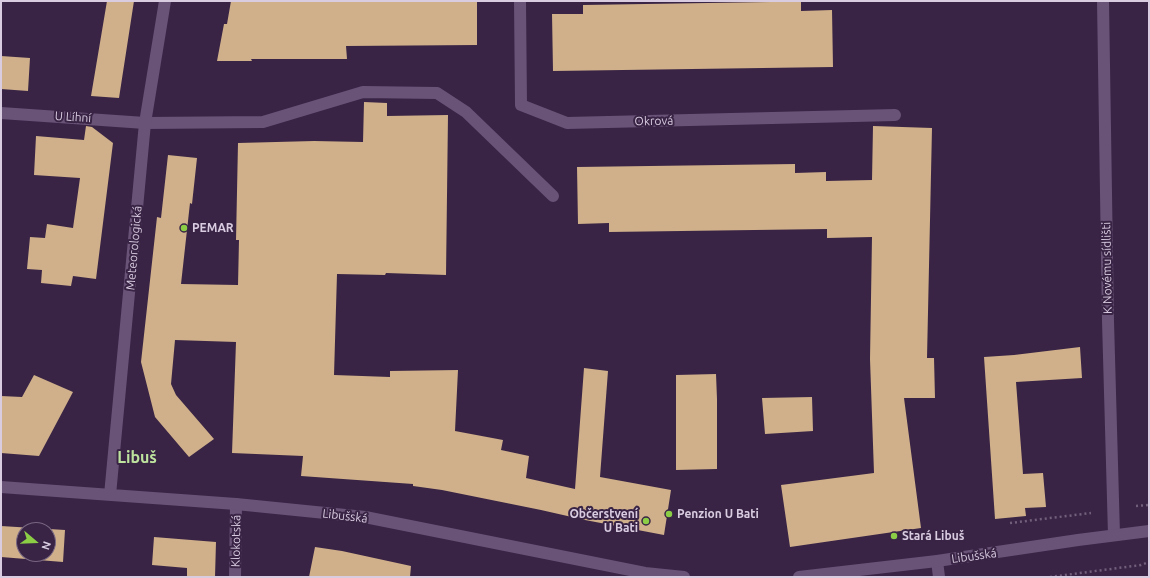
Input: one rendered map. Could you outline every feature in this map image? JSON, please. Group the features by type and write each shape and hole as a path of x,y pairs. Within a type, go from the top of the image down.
{"street":[{"name":"Meteorologická","path":"110,495 146,123 165,1"},
{"name":"Okrová","path":"520,1 521,105 567,123 895,115"},
{"name":"K Novému sídlišti","path":"1103,1 1108,321 1114,535"},
{"name":"U Líhní","path":"1,113 146,123 263,122 363,92 437,93 466,112 553,196"},
{"name":"Libušská","path":"1,487 236,504 365,517 645,573 684,577"},
{"name":"Klokotská","path":"235,577 236,504"},
{"name":"Libušská","path":"799,577 937,562 1149,531"},
{"path":"937,562 939,577"}],"path":[{"path":"1010,523 1114,509"},
{"path":"1050,577 1140,565 1149,562"}],"building":[{"path":"107,1 134,1 119,98 91,96"},
{"path":"231,1 477,1 477,45 346,46 347,59 251,59 252,61 217,61 224,24 227,24"},
{"path":"801,2 801,11 832,10 833,67 553,71 552,14 583,14 583,5"},
{"path":"1,56 30,58 28,91 1,89"},
{"path":"364,102 387,103 387,116 448,115 446,275 386,273 385,275 337,274 334,375 390,377 390,371 458,370 455,431 503,440 501,450 529,456 526,478 575,489 584,368 608,371 600,477 671,490 664,535 442,490 413,486 413,484 301,476 303,456 232,453 236,342 175,340 171,384 176,395 214,439 189,457 155,417 141,362 157,217 161,218 168,155 197,158 192,204 190,203 181,284 238,285 239,240 236,240 238,143 314,141 363,142"},
{"path":"86,126 92,127 113,143 96,279 73,276 71,286 41,283 42,270 27,269 30,237 45,238 47,224 73,228 80,178 34,175 36,136 84,140"},
{"path":"873,126 932,128 927,358 934,358 935,398 904,398 921,528 790,547 781,485 874,473 870,359 872,237 827,238 827,229 609,232 609,223 578,224 577,167 795,164 795,173 826,172 826,181 872,180"},
{"path":"1080,347 1082,378 1016,382 1023,474 1043,473 1046,507 1025,508 1026,516 995,519 984,357"},
{"path":"716,374 717,469 676,470 676,375"},
{"path":"34,375 73,392 39,456 1,453 1,396 22,397"},
{"path":"812,397 813,431 765,434 762,398"},
{"path":"1,526 16,527 16,558 1,557"},
{"path":"56,529 65,530 63,562 56,561"},
{"path":"154,537 216,542 215,577 187,577 187,568 152,565"},
{"path":"315,547 342,551 411,566 410,577 309,577"}],"place":[{"name":"PEMAR","path":"184,228"},
{"name":"Penzion U Bati","path":"669,514"},
{"name":"Občerstvení U Bati","path":"646,521"},
{"name":"Stará Libuš","path":"894,536"}],"district":[{"name":"Libuš","path":"137,458"}]}
